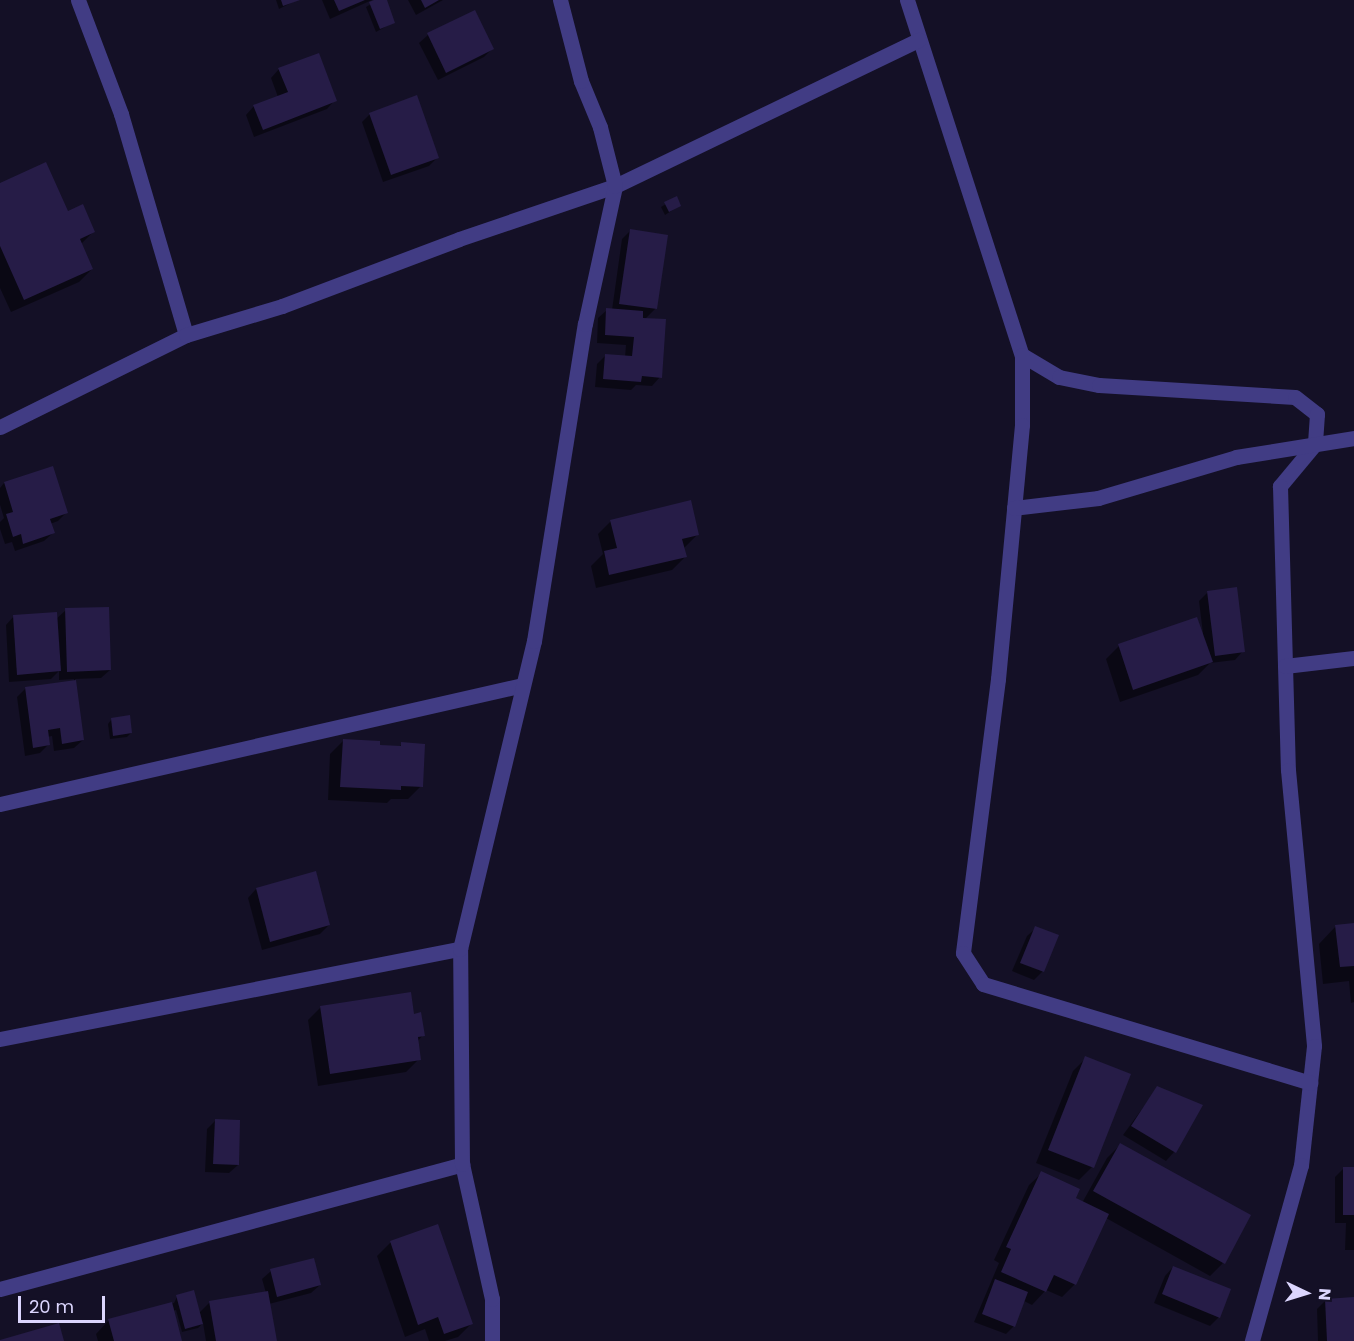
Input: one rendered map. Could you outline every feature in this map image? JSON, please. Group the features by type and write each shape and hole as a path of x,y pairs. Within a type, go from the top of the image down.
{"street":[{"path":"78,0 121,114 186,335"},
{"path":"492,1341 492,1299 462,1164 460,949 534,641 585,324 615,186 600,127 580,81 560,0"},
{"path":"907,0 1022,355 1022,424 998,679 963,952 983,984 1310,1083"},
{"path":"0,428 186,335 282,306 459,239 615,186 919,40"},
{"path":"1022,355 1059,377 1099,385 1295,397 1317,414 1315,444 1280,486 1288,770 1314,1046 1301,1166 1252,1341"},
{"path":"1014,508 1098,498 1236,457 1354,438"},
{"path":"1286,666 1354,658"},
{"path":"0,804 524,685"},
{"path":"0,1039 460,949"},
{"path":"0,1289 462,1164"}],"building":[{"path":"281,0 300,0 283,6"},
{"path":"334,0 365,0 339,11"},
{"path":"387,0 395,23 380,29 369,2"},
{"path":"421,0 439,0 425,8"},
{"path":"475,10 494,49 446,73 427,33"},
{"path":"319,53 337,101 263,130 253,105 288,92 278,68"},
{"path":"417,95 439,158 391,175 369,113"},
{"path":"46,162 68,211 83,204 95,232 80,239 93,269 24,300 0,246 0,183"},
{"path":"677,196 681,206 669,212 664,202"},
{"path":"630,229 668,235 657,309 619,304"},
{"path":"606,308 643,311 643,318 666,319 662,378 642,376 641,382 603,379 605,354 632,356 634,337 605,335"},
{"path":"53,466 68,513 50,519 55,533 23,544 21,534 13,537 6,514 13,512 4,482"},
{"path":"691,500 699,535 682,539 687,557 609,575 604,551 617,548 610,520"},
{"path":"1237,587 1245,652 1215,656 1207,591"},
{"path":"109,607 111,670 67,672 65,608"},
{"path":"57,612 61,671 17,675 13,615"},
{"path":"1197,617 1213,662 1133,690 1118,644"},
{"path":"76,680 84,740 62,744 60,728 48,730 50,745 33,748 25,687"},
{"path":"130,715 132,733 113,736 111,718"},
{"path":"343,739 380,741 380,745 401,746 401,742 425,744 423,787 401,786 401,790 340,787"},
{"path":"316,871 330,925 270,942 256,888"},
{"path":"1354,923 1354,966 1340,967 1335,925"},
{"path":"1035,926 1059,935 1044,972 1020,963"},
{"path":"411,992 414,1014 421,1012 425,1036 418,1037 421,1060 330,1074 320,1006"},
{"path":"1085,1056 1131,1074 1094,1168 1048,1150"},
{"path":"1157,1086 1203,1105 1176,1153 1131,1126"},
{"path":"215,1119 240,1120 239,1165 213,1164"},
{"path":"1120,1143 1251,1215 1225,1264 1093,1191"},
{"path":"1343,1167 1354,1167 1354,1215 1343,1215"},
{"path":"1041,1171 1080,1189 1076,1198 1109,1214 1076,1285 1054,1275 1046,1292 1001,1272 1011,1249 1006,1247"},
{"path":"438,1224 473,1324 444,1334 438,1317 418,1325 390,1241"},
{"path":"314,1258 321,1285 277,1297 270,1269"},
{"path":"1173,1266 1231,1289 1220,1318 1162,1294"},
{"path":"995,1279 1028,1292 1015,1327 982,1314"},
{"path":"194,1290 203,1324 185,1329 176,1295"},
{"path":"268,1291 277,1341 216,1341 209,1301"},
{"path":"1354,1297 1354,1341 1327,1341 1325,1299"},
{"path":"172,1302 182,1341 114,1341 108,1319"},
{"path":"59,1323 64,1341 0,1341 0,1340"}]}
